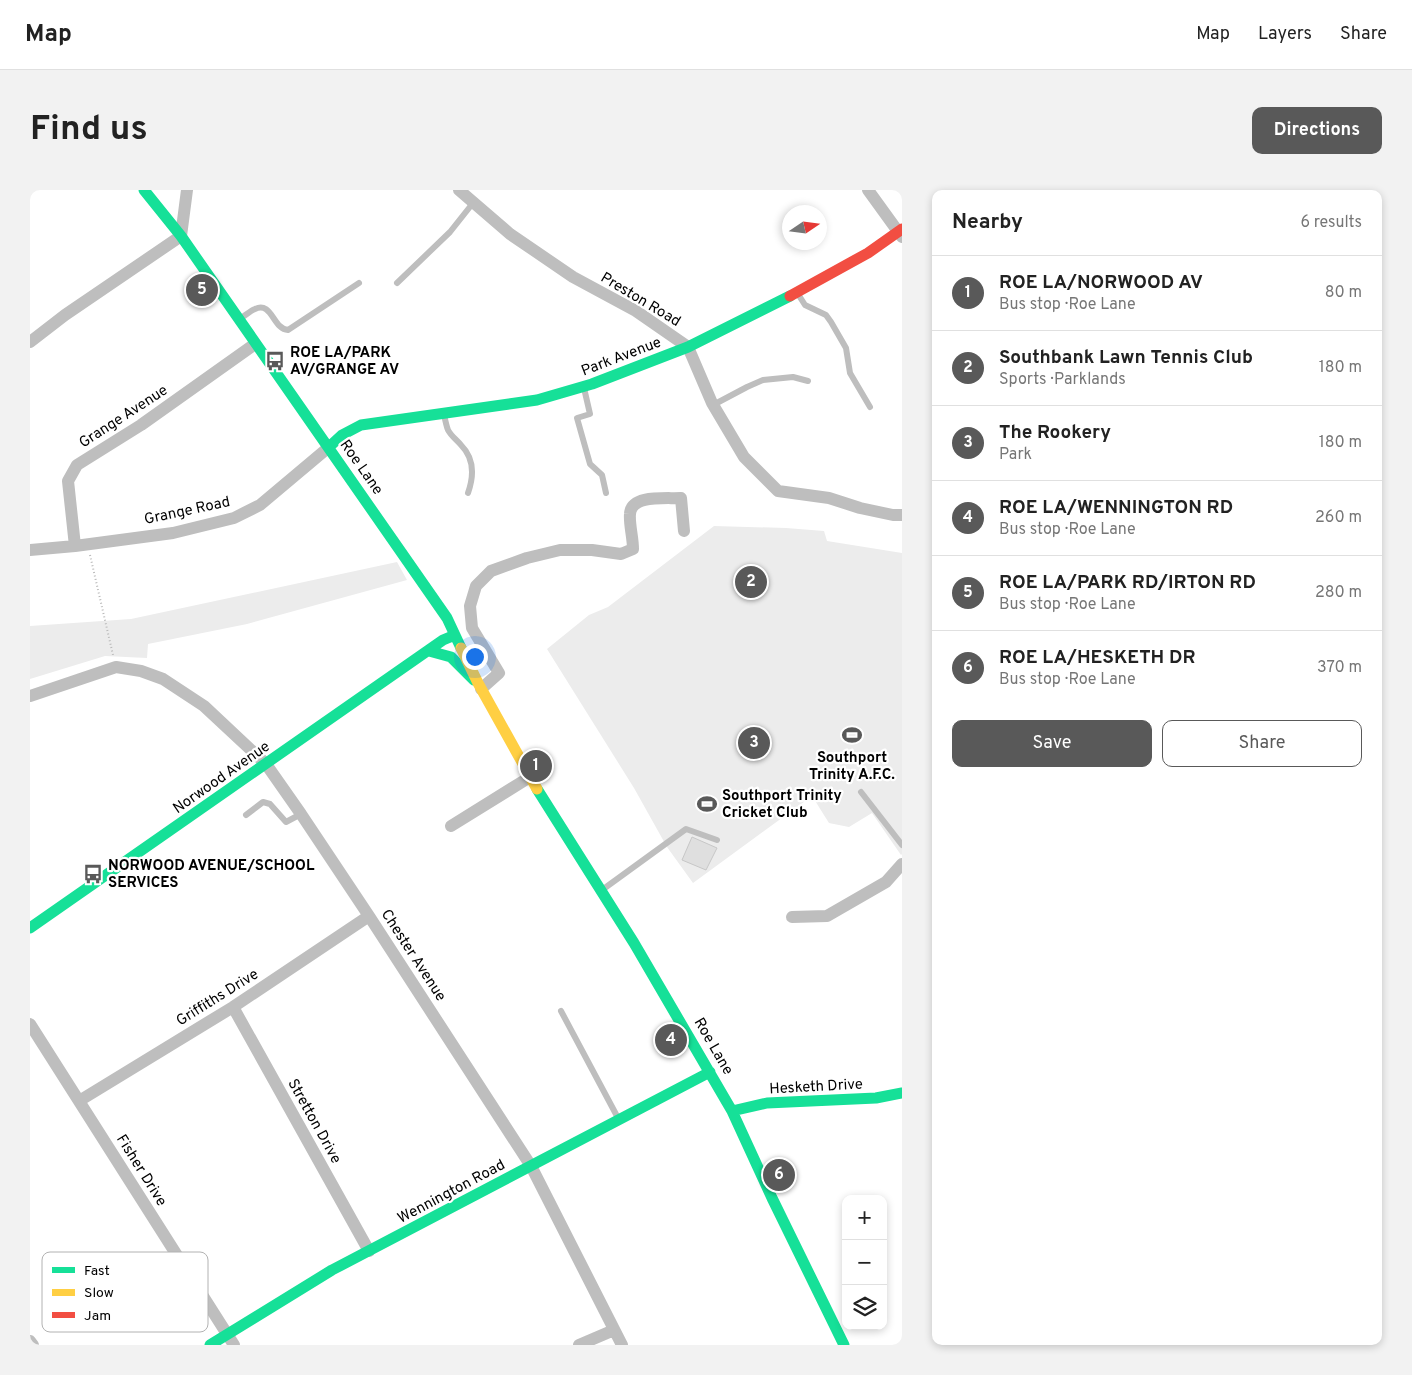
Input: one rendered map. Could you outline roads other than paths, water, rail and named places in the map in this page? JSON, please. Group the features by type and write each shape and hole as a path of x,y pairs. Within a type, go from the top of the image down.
{"main road":[{"name":"Roe Lane","path":"144,190 181,236 446,618 480,686 530,777 634,943 732,1112 844,1345"},
{"name":"Park Avenue","path":"329,447 342,435 361,425 537,400 583,387 688,347 797,293 868,254 901,232"},
{"name":"Norwood Avenue","path":"30,928 429,650 454,635"},
{"path":"429,650 450,657 480,686"},
{"name":"Wennington Road","path":"210,1345 332,1270 710,1072"},
{"name":"Hesketh Drive","path":"732,1112 767,1103 876,1098 902,1093"}],"street":[{"path":"30,342 65,315 181,236 187,190"},
{"name":"Preston Road","path":"459,190 510,234 573,277 636,311 688,347 713,405 744,457 778,491 829,498 860,508 902,515"},
{"path":"868,190 901,232"},
{"name":"Grange Avenue","path":"81,545 68,481 77,465 141,426 255,344"},
{"name":"Grange Road","path":"30,550 173,533 234,518 260,505 329,447"},
{"path":"480,686 499,674 472,628 470,606 476,586 491,571 527,558 560,550 592,550 621,554 633,549 630,513 633,505 643,500 681,498 684,532"},
{"name":"Chester Avenue","path":"30,696 116,667 141,671 163,679 204,706 266,764 302,814 531,1166 622,1345"},
{"path":"451,826 530,777"},
{"path":"792,917 827,916 886,882 902,864"},
{"name":"Griffiths Drive","path":"80,1101 233,1007 369,916"},
{"name":"Stretton Drive","path":"233,1007 369,1251"},
{"name":"Fisher Drive","path":"30,1024 175,1252"},
{"name":"Fisher Drive","path":"208,1305 234,1345"},
{"path":"579,1345 614,1330"},
{"path":"30,1341 33,1345"}],"lane":[{"path":"397,283 450,232 473,203"},
{"path":"238,320 254,309 263,307 267,309 283,330 288,330 359,283"},
{"path":"797,293 805,305 826,315 831,322 846,348 850,372 870,407"},
{"path":"713,405 763,380 793,377 808,381"},
{"path":"583,387 590,414 577,418 590,464 602,474 606,493"},
{"path":"444,413 448,430 466,450 471,462 473,473 468,493"},
{"path":"861,792 902,846"},
{"path":"246,815 263,802 270,804 286,822 302,814"},
{"path":"601,890 686,829 717,840"},
{"path":"560,1011 619,1120"}],"place":[{"name":"ROE LA/PARK RD/IRTON RD","path":"202,290"},
{"name":"ROE LA/PARK AV/GRANGE AV","path":"275,361"},
{"name":"Southbank Lawn Tennis Club","path":"751,582"},
{"name":"Southport Trinity A.F.C.","path":"852,735"},
{"name":"The Rookery","path":"754,743"},
{"name":"ROE LA/NORWOOD AV","path":"536,766"},
{"name":"Southport Trinity Cricket Club","path":"707,804"},
{"name":"NORWOOD AVENUE/SCHOOL SERVICES","path":"93,874"},
{"name":"ROE LA/WENNINGTON RD","path":"671,1040"},
{"name":"ROE LA/HESKETH DR","path":"779,1175"}]}
